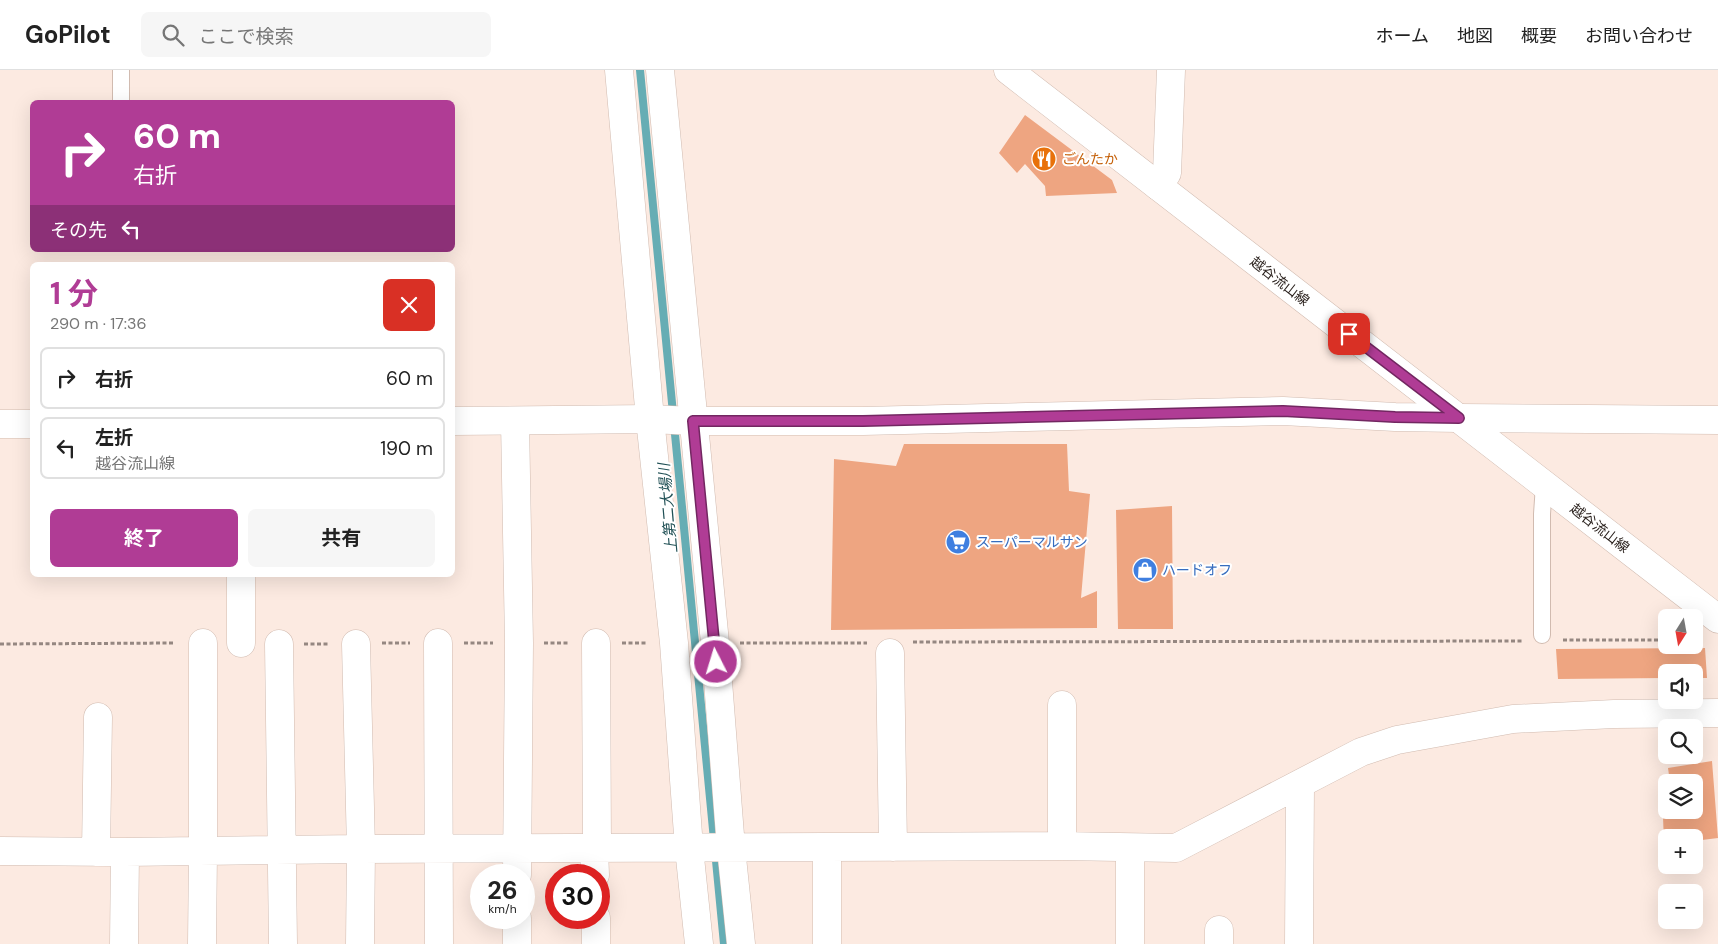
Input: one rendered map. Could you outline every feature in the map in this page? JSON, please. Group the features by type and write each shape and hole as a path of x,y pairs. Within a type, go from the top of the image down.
{"street":[{"path":"619,70 650,419 674,642 689,848 699,944"},
{"path":"660,70 715,643 731,848 741,944"},
{"name":"越谷流山線","path":"1008,70 1718,619"},
{"path":"1158,186 1167,173 1171,70"},
{"path":"455,422 650,419 693,421 863,421 1283,411 1395,417 1718,420"},
{"path":"515,421 518,643 517,862"},
{"path":"0,424 30,424"},
{"path":"241,644 242,577"},
{"path":"595,857 596,642"},
{"path":"202,944 204,851 203,643"},
{"path":"438,643 439,944"},
{"path":"279,644 283,944"},
{"path":"356,644 361,849 360,944"},
{"path":"892,646 893,847"},
{"path":"1062,705 1062,846"},
{"path":"0,851 125,852 438,849 517,862 689,848 1062,846 1176,848 1361,752 1397,740 1513,719 1604,714 1718,713"},
{"path":"96,852 98,717"},
{"path":"1299,944 1300,784"},
{"path":"826,848 827,944"},
{"path":"1130,848 1130,944"},
{"path":"124,944 125,852"},
{"path":"517,929 517,944"},
{"path":"596,929 596,944"}],"lane":[{"path":"121,70 121,100"},
{"path":"1542,639 1542,514 1544,485"}],"path":[{"path":"715,643 892,646 1542,639 1658,640"}],"building":[{"name":"ごんたか","path":"1025,115 1112,180 1117,193 1046,196 1045,186 1025,164 1017,173 999,153"},
{"path":"904,444 1067,444 1069,491 1090,494 1081,598 1097,591 1097,628 831,630 834,459 896,466"},
{"name":"ハードオフ","path":"1172,506 1173,629 1118,629 1116,510"},
{"path":"1658,648 1658,654 1703,654 1703,648 1705,648 1707,678 1703,678 1703,664 1658,664 1658,678 1558,679 1556,649"},
{"path":"1712,761 1718,838 1703,840 1703,829 1663,829 1663,819 1703,819 1703,774 1669,774 1668,768 1703,764"}],"waterway":[{"name":"上第二大場川","path":"640,70 724,944"}],"place":[{"name":"ごんたか","path":"1044,159"},
{"name":"スーパーマルサン","path":"958,542"},
{"name":"ハードオフ","path":"1145,570"}],"route":[{"path":"716,662 693,421 863,421 1283,411 1395,417 1459,418 1349,334"}]}
